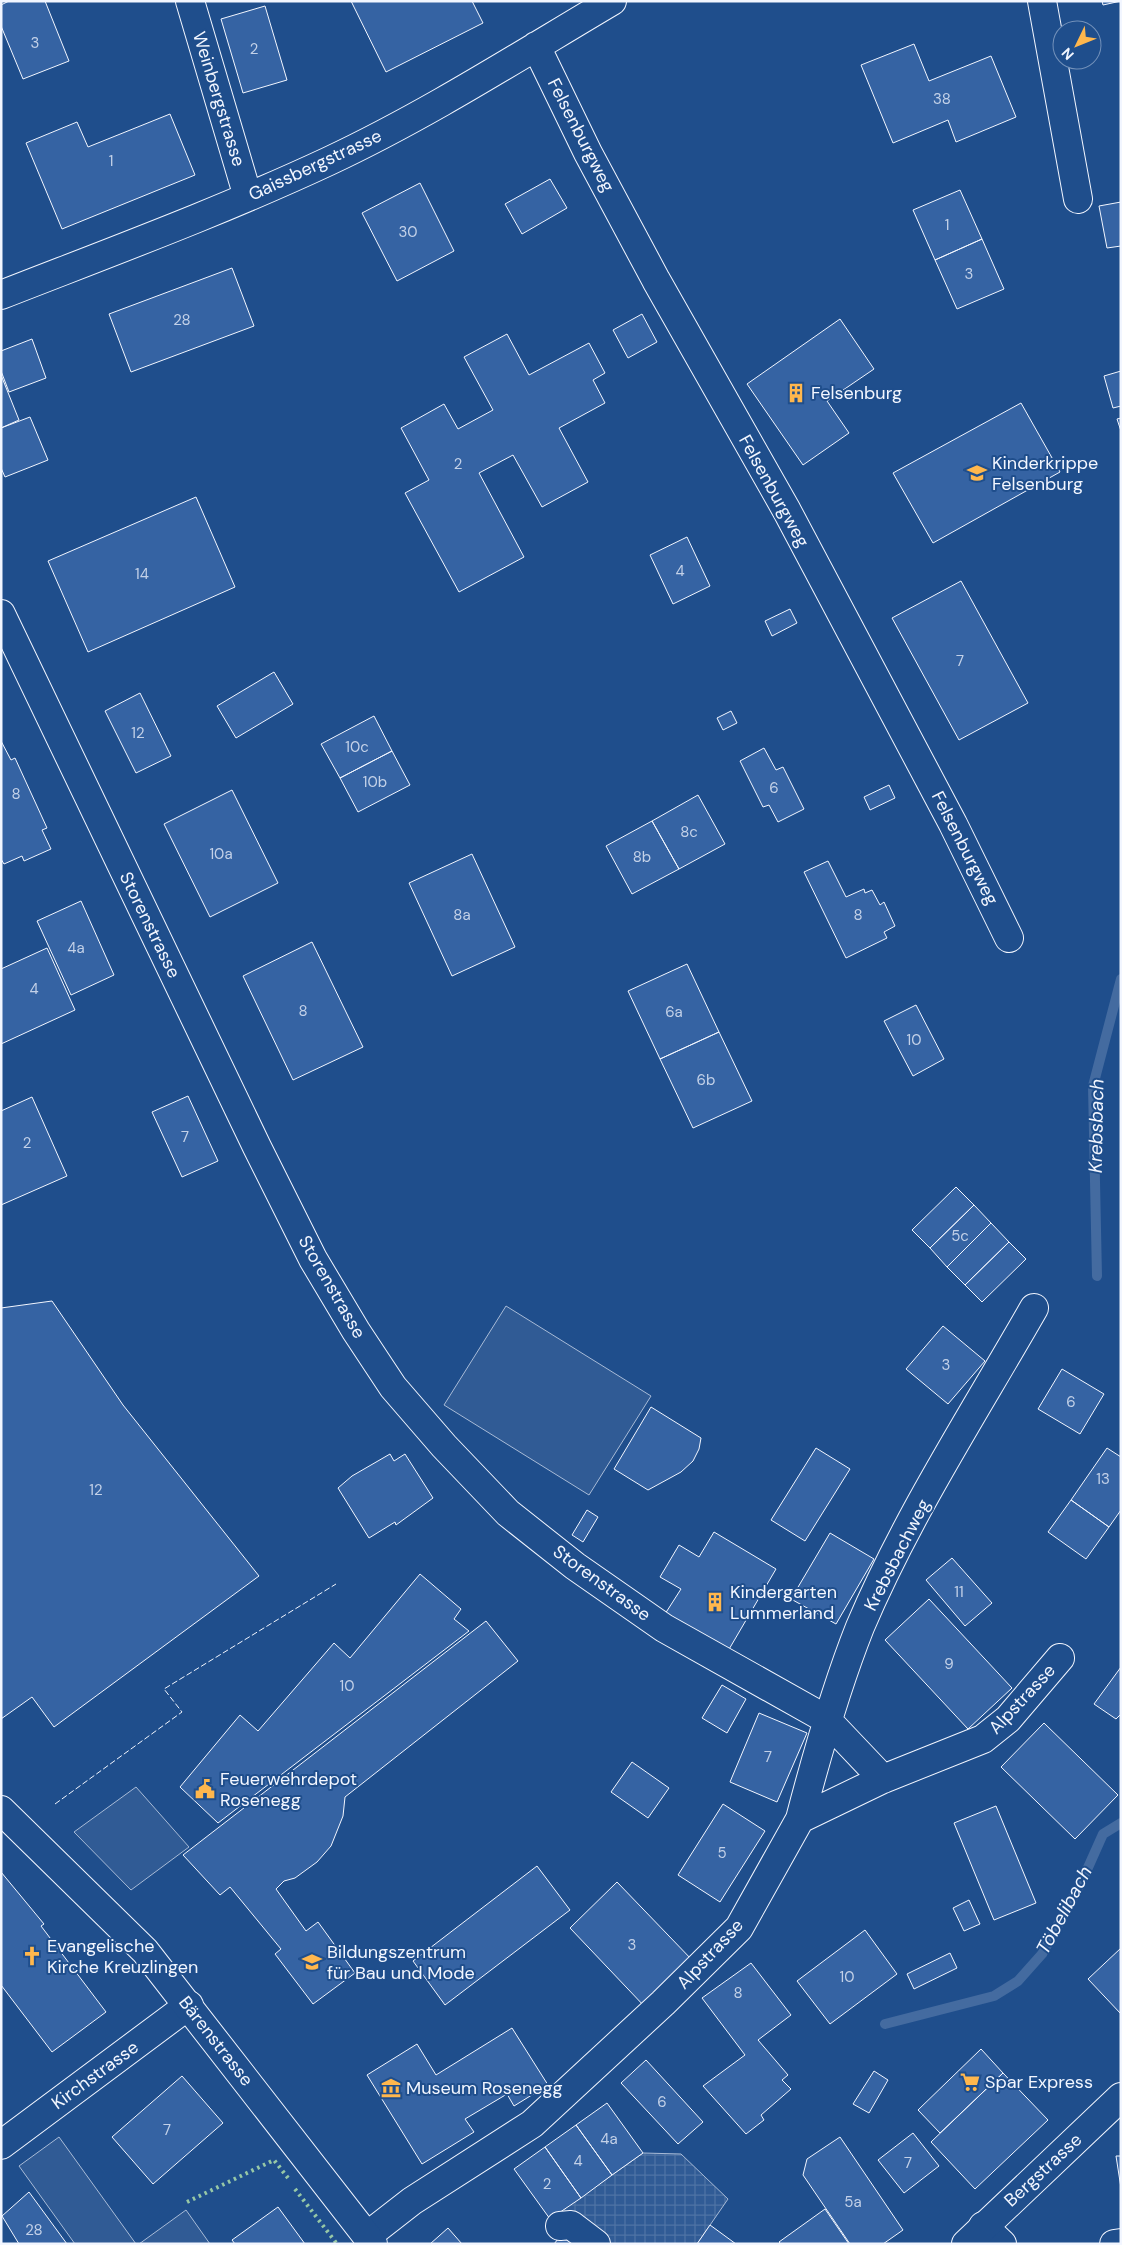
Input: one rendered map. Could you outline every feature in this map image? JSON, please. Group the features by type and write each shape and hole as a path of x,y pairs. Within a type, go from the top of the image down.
{"street":[{"name":"Weinbergstrasse","path":"190,1 248,196"},
{"name":"Gaissbergstrasse","path":"1,296 248,196 330,160 409,120 612,1"},
{"path":"1042,1 1078,199"},
{"name":"Felsenburgweg","path":"536,46 588,153 786,512 949,815 1009,938"},
{"name":"Storenstrasse","path":"1,614 248,1129 309,1250 356,1331 393,1387 444,1446 508,1513 574,1566 664,1628 826,1719 883,1779"},
{"name":"Krebsbachweg","path":"800,1818 826,1719 860,1627 902,1539 1034,1308"},
{"name":"Alpstrasse","path":"370,2240 412,2202 532,2124 663,2003 739,1928 800,1818 883,1779 983,1740 1008,1719 1060,1658"},
{"name":"Bärenstrasse","path":"1,1810 119,1923 189,2005 370,2240"},
{"name":"Kirchstrasse","path":"1,2145 189,2005"},
{"name":"Bergstrasse","path":"984,2238 1121,2097"},
{"path":"560,2226 571,2225 596,2244"},
{"path":"1114,2244 1121,2243"}],"shaded area":[{"path":"506,1306 651,1396 589,1495 444,1405"},
{"path":"136,1787 189,1847 131,1890 74,1832"},
{"path":"59,2137 136,2244 75,2244 19,2166"},
{"path":"643,2153 681,2154 728,2199 697,2244 583,2244 550,2219"},
{"path":"186,2210 210,2244 139,2244"}],"building":[{"path":"9,1 45,1 69,61 23,79 1,26 1,5"},
{"path":"351,1 472,1 483,23 386,72"},
{"path":"1102,1 1121,1 1103,5"},
{"path":"265,6 287,80 243,93 221,19"},
{"path":"914,44 929,81 991,56 1016,117 956,142 948,120 893,143 861,65"},
{"path":"170,114 195,175 62,229 26,143 77,122 88,147"},
{"path":"550,179 567,208 522,234 505,204"},
{"path":"420,183 454,251 397,281 362,213"},
{"path":"960,190 982,239 935,260 913,210"},
{"path":"1121,202 1121,246 1107,248 1099,206"},
{"path":"982,239 1004,289 957,309 935,260"},
{"path":"232,268 254,326 131,372 109,314"},
{"path":"642,314 657,342 628,358 613,330"},
{"name":"Felsenburg","path":"840,319 874,369 827,401 849,433 803,465 747,384"},
{"path":"507,334 529,375 589,343 605,373 593,380 605,403 559,428 588,482 542,507 513,455 479,473 524,557 459,592 405,493 429,480 401,428 444,404 458,429 493,410 464,357"},
{"path":"32,339 46,378 9,392 1,371 1,351"},
{"path":"1121,371 1121,406 1113,408 1104,376"},
{"path":"1,375 19,420 1,428"},
{"name":"Kinderkrippe Felsenburg","path":"1021,403 1060,472 933,543 893,473"},
{"path":"30,417 48,460 5,477 1,468 1,428"},
{"path":"1121,418 1121,431 1117,419"},
{"path":"196,497 235,587 88,652 48,561"},
{"path":"687,537 710,586 673,604 650,555"},
{"path":"961,581 1028,703 959,740 892,618"},
{"path":"790,609 797,623 772,636 765,621"},
{"path":"274,672 293,704 236,738 217,706"},
{"path":"140,693 171,756 136,773 105,711"},
{"path":"731,711 737,723 723,730 717,718"},
{"path":"374,716 392,751 340,778 321,744"},
{"path":"1,741 11,760 15,758 47,828 42,830 51,849 24,861 22,856 4,864 1,859"},
{"path":"764,748 776,770 783,767 804,809 778,822 769,805 763,807 740,761"},
{"path":"392,751 410,785 358,812 340,778"},
{"path":"889,785 895,798 870,810 864,797"},
{"path":"232,790 278,883 210,917 164,824"},
{"path":"698,795 725,844 679,869 652,821"},
{"path":"652,821 679,869 632,894 606,846"},
{"path":"472,854 515,947 452,976 409,883"},
{"path":"828,861 846,897 864,889 865,893 872,890 880,905 884,902 895,926 884,932 887,938 846,958 804,872"},
{"path":"81,901 114,975 71,995 37,921"},
{"path":"312,942 363,1047 293,1080 243,976"},
{"path":"47,948 75,1010 1,1044 1,969"},
{"path":"687,964 719,1032 660,1059 628,991"},
{"path":"916,1005 944,1059 913,1076 884,1021"},
{"path":"719,1032 752,1101 693,1128 660,1059"},
{"path":"188,1096 218,1161 182,1177 152,1112"},
{"path":"32,1097 67,1176 1,1205 1,1111"},
{"path":"956,1187 974,1205 930,1248 912,1230"},
{"path":"974,1205 991,1223 947,1267 930,1248"},
{"path":"991,1223 1009,1242 965,1285 947,1267"},
{"path":"1009,1242 1026,1259 982,1302 965,1285"},
{"path":"52,1301 123,1405 259,1576 54,1727 32,1697 1,1719 1,1308"},
{"path":"943,1326 985,1361 948,1404 906,1369"},
{"path":"1062,1369 1104,1394 1080,1434 1038,1409"},
{"path":"651,1407 701,1438 699,1449 693,1461 681,1472 648,1490 614,1469"},
{"path":"816,1448 850,1469 805,1541 771,1520"},
{"path":"1107,1448 1121,1457 1121,1510 1109,1527 1071,1500"},
{"path":"390,1454 394,1461 405,1454 433,1498 396,1525 395,1522 369,1538 338,1488 352,1476"},
{"path":"1071,1500 1109,1527 1086,1559 1048,1532"},
{"path":"587,1510 598,1517 583,1542 572,1535"},
{"name":"Kindergarten Lummerland","path":"714,1532 776,1569 728,1651 665,1614 681,1589 660,1577 679,1545 699,1557"},
{"path":"830,1533 874,1559 836,1624 791,1599"},
{"path":"952,1558 992,1603 965,1626 926,1580"},
{"path":"420,1574 461,1609 454,1619 469,1631 218,1823 180,1787 240,1715 258,1731 334,1643 350,1658"},
{"path":"929,1599 1012,1688 968,1729 885,1640"},
{"path":"486,1621 518,1661 345,1797 343,1816 331,1846 317,1862 295,1878 284,1881 276,1889 306,1931 318,1922 355,1973 313,2004 275,1954 281,1949 230,1887 220,1895 183,1855"},
{"path":"1121,1667 1121,1714 1116,1719 1094,1704"},
{"path":"722,1685 746,1699 727,1733 702,1718"},
{"path":"759,1713 807,1733 777,1802 730,1782"},
{"path":"1044,1723 1118,1795 1075,1839 1001,1767"},
{"path":"632,1762 669,1788 648,1818 611,1792"},
{"path":"723,1804 765,1831 720,1902 678,1875"},
{"path":"996,1806 1036,1903 994,1920 954,1823"},
{"path":"537,1866 570,1910 445,2005 413,1961"},
{"name":"Evangelische Kirche Kreuzlingen","path":"1,1872 44,1924 41,1926 106,2012 52,2052 1,1985"},
{"path":"617,1882 694,1962 646,2008 570,1928"},
{"path":"969,1900 980,1924 964,1931 953,1908"},
{"path":"865,1930 897,1974 830,2024 797,1981"},
{"path":"1121,1948 1121,2014 1088,1979"},
{"path":"950,1953 957,1968 914,1989 907,1974"},
{"path":"751,1963 791,2015 758,2040 788,2075 782,2080 791,2089 761,2115 764,2120 746,2134 703,2086 745,2055 702,1998"},
{"path":"512,2028 548,2085 514,2106 507,2094 465,2119 474,2132 422,2164 367,2075 417,2044 436,2075"},
{"path":"981,2049 1003,2073 940,2133 918,2110"},
{"path":"646,2060 703,2122 678,2144 621,2083"},
{"path":"874,2071 888,2080 869,2113 853,2104"},
{"path":"1003,2073 1048,2120 975,2189 931,2142"},
{"path":"182,2076 223,2123 153,2184 112,2137"},
{"path":"607,2103 643,2153 612,2175 576,2125"},
{"path":"576,2125 612,2175 581,2198 545,2147"},
{"path":"913,2133 939,2166 904,2193 878,2160"},
{"path":"840,2137 903,2230 883,2244 850,2244 803,2175 807,2159"},
{"path":"545,2147 581,2198 550,2219 514,2169"},
{"path":"1116,2156 1121,2156 1121,2188"},
{"path":"29,2192 67,2244 19,2244 2,2216"},
{"path":"278,2207 305,2244 235,2244 232,2240"},
{"path":"825,2209 849,2244 781,2244 779,2242"},
{"path":"710,2225 736,2244 697,2244"},
{"path":"448,2228 462,2244 430,2244"},
{"path":"566,2229 583,2244 554,2244"}],"waterway":[{"name":"Krebsbach","path":"1097,1276 1093,1086 1121,979"},
{"name":"Töbelibach","path":"885,2024 994,1996 1018,1981 1042,1954 1082,1881 1103,1834 1121,1823"}],"hedge":[{"path":"187,2202 274,2160 288,2178"},
{"path":"295,2189 337,2244"}],"fence":[{"path":"55,1804 182,1712 164,1689 336,1584"}],"place":[{"name":"Felsenburg","path":"796,393"},
{"name":"Kinderkrippe Felsenburg","path":"977,473"},
{"name":"Kindergarten Lummerland","path":"715,1602"},
{"name":"Feuerwehrdepot Rosenegg","path":"205,1789"},
{"name":"Evangelische Kirche Kreuzlingen","path":"32,1956"},
{"name":"Bildungszentrum für Bau und Mode","path":"312,1962"},
{"name":"Spar Express","path":"970,2082"},
{"name":"Museum Rosenegg","path":"391,2088"}]}
